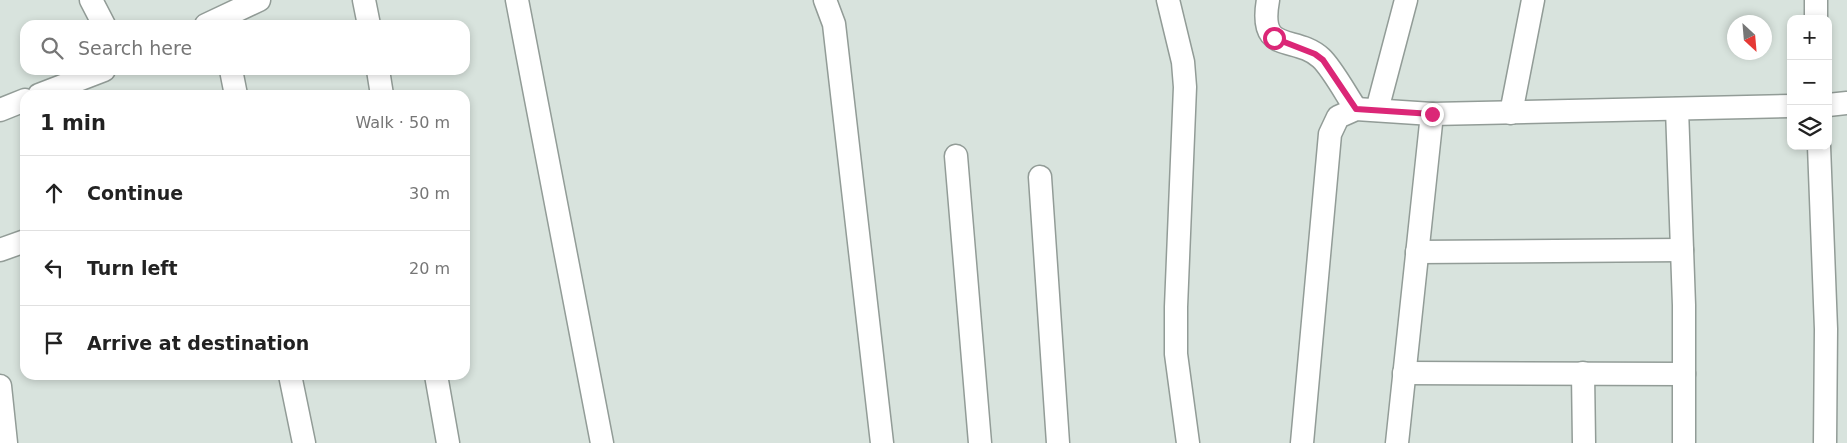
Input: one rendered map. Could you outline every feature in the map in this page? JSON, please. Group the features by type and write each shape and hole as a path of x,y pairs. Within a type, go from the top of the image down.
{"street":[{"path":"92,0 102,20"},
{"path":"216,17 259,0"},
{"path":"364,0 368,20"},
{"path":"518,0 602,443"},
{"path":"825,0 834,24 882,443"},
{"path":"1168,0 1183,62 1185,87 1176,307 1176,354 1188,443"},
{"path":"1268,0 1266,20 1268,31 1274,38 1315,54 1323,60 1367,110"},
{"path":"1367,110 1406,0"},
{"path":"1510,113 1533,0"},
{"path":"1816,0 1816,15"},
{"path":"52,90 91,75"},
{"path":"232,75 235,90"},
{"path":"379,75 381,90"},
{"path":"0,110 20,102"},
{"path":"1302,443 1330,134 1338,117 1367,110 1432,114 1787,106"},
{"path":"1677,109 1682,250 1684,443"},
{"path":"1397,443 1432,114"},
{"path":"1819,150 1826,329 1825,443"},
{"path":"956,156 980,443"},
{"path":"1040,178 1058,443"},
{"path":"0,250 20,244"},
{"path":"1417,252 1682,250"},
{"path":"1404,373 1684,374"},
{"path":"1583,373 1584,443"},
{"path":"291,380 302,442"},
{"path":"437,380 448,443"},
{"path":"0,386 6,443"}],"route":[{"path":"1274,38 1315,54 1323,60 1356,109 1432,114"}]}
